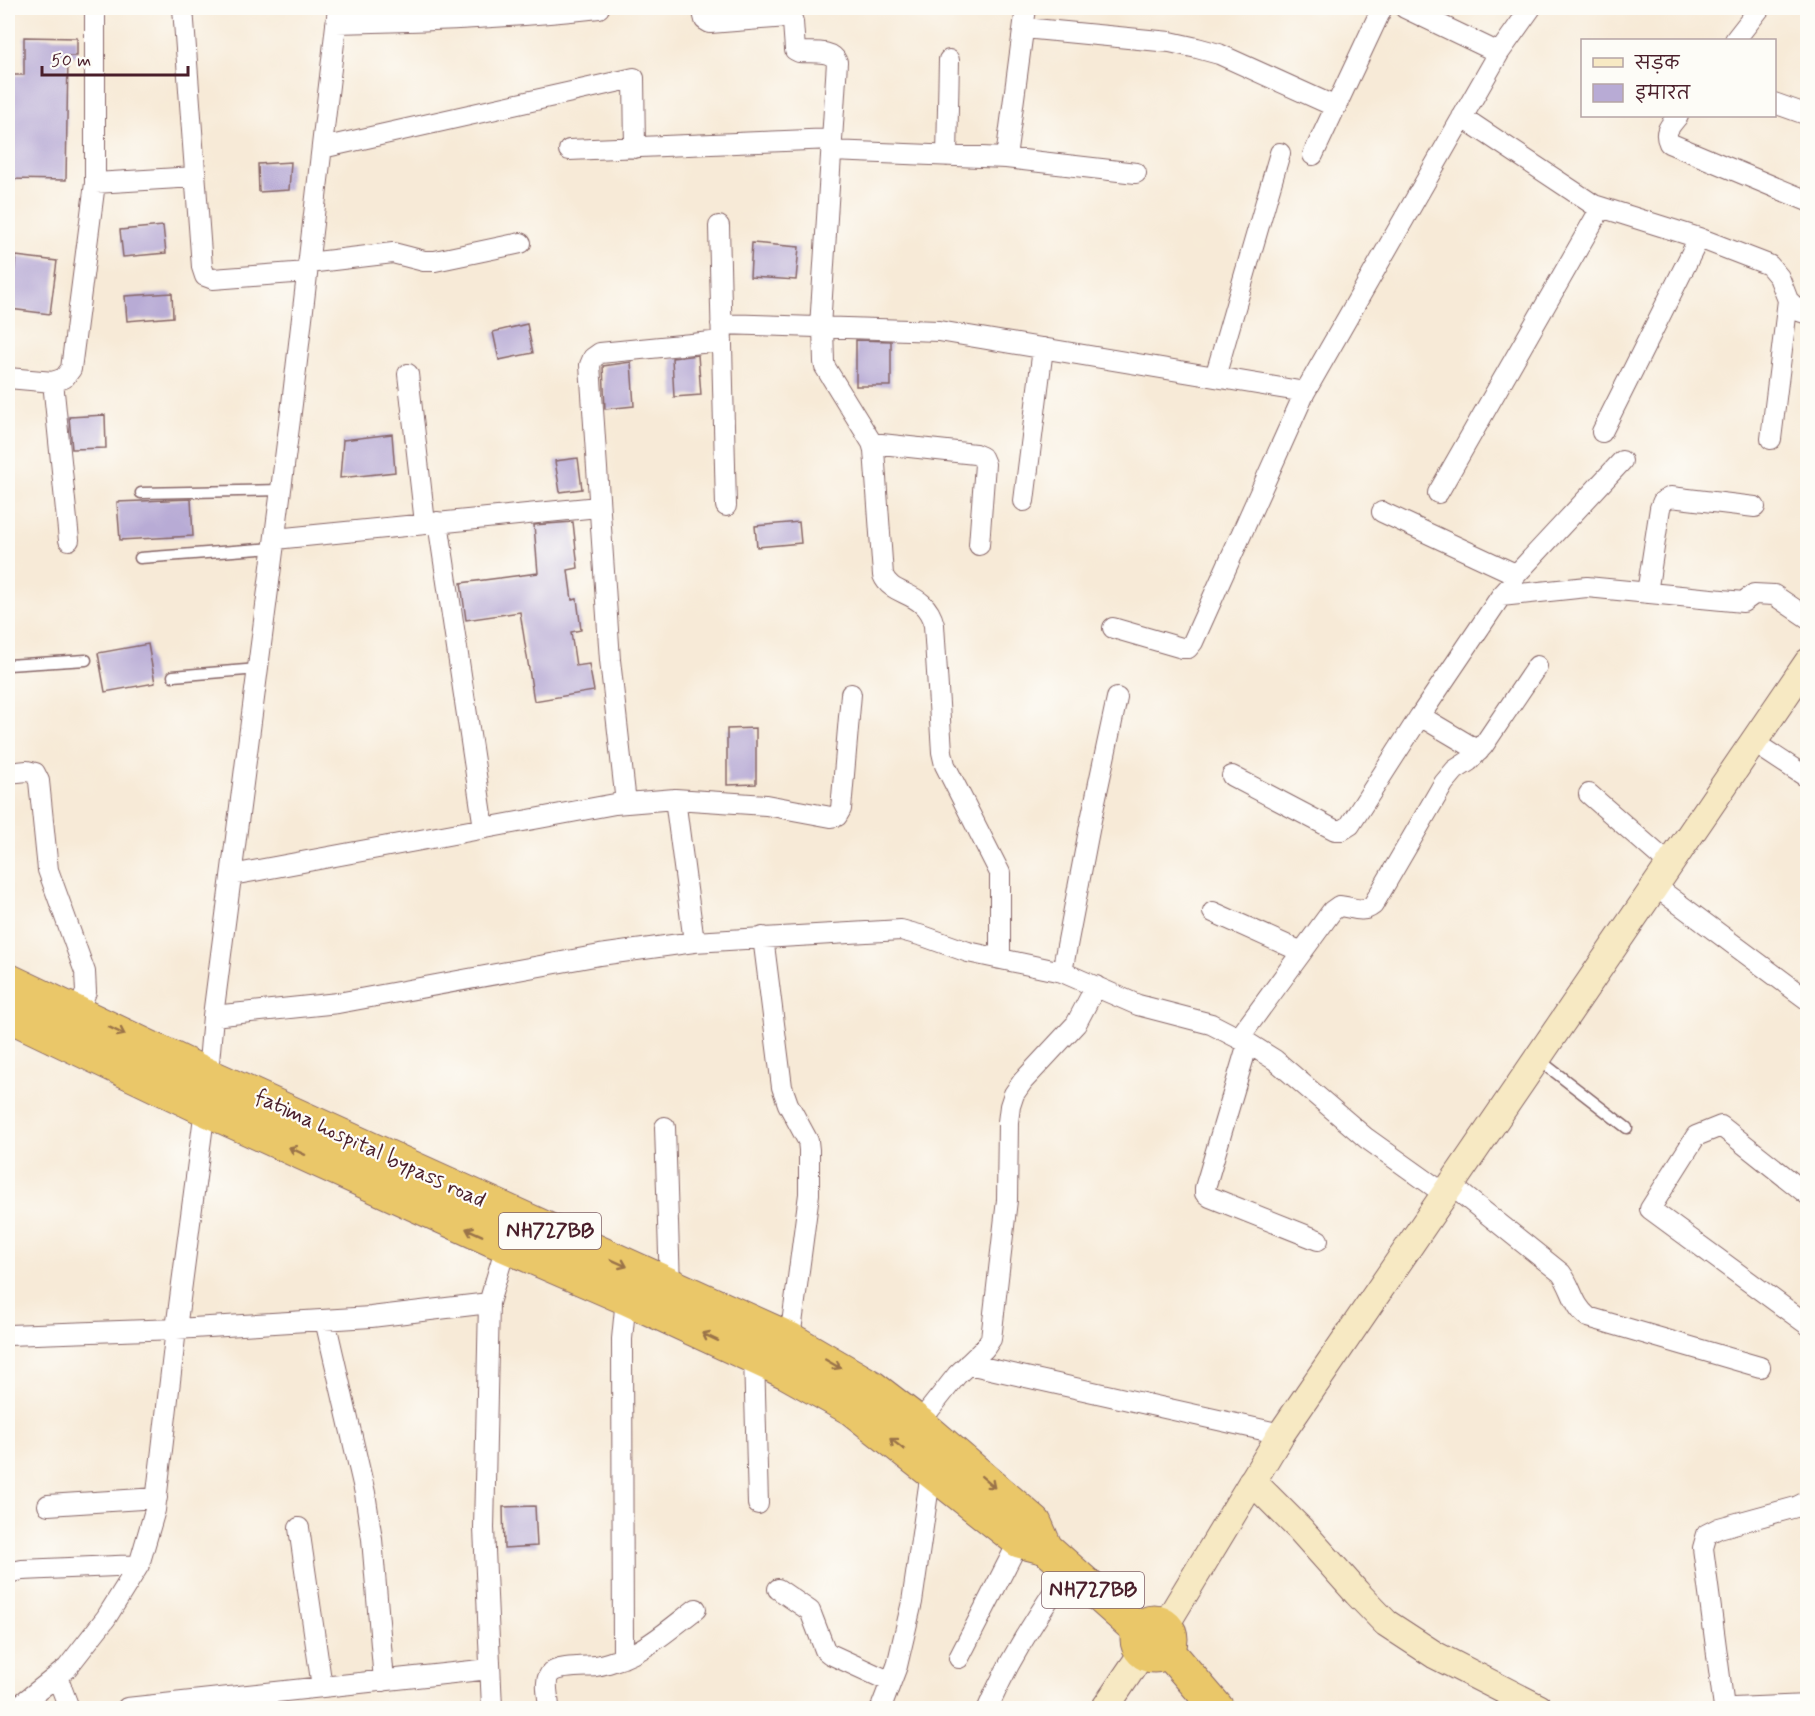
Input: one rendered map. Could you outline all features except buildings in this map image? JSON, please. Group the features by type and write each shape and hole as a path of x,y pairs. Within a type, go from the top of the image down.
{"highway":[{"name":"fatima hospital bypass road","path":"8,980 208,1076 423,1191 506,1246 626,1298 786,1372 852,1409 931,1472 1045,1552 1154,1640 1216,1708"},
{"name":"fatima hospital bypass road","path":"8,1015 205,1109 670,1286 790,1339 872,1387 919,1422 1035,1523 1045,1552"}],"main road":[{"path":"1105,1708 1154,1640 1281,1434 1808,662"},
{"path":"1252,1481 1300,1529 1386,1623 1435,1655 1539,1708"}],"street":[{"path":"8,378 53,382 64,378 70,369 94,183 95,8"},
{"path":"183,8 202,267 205,276 213,279 393,253 424,261 435,261 521,243"},
{"path":"16,1708 67,1668 106,1618 139,1565 155,1510 205,1109 213,1016 281,490 337,15 460,20 539,15 599,8"},
{"path":"702,8 705,20 710,23 788,12 793,22 795,50 830,54 837,62 821,327 824,362 872,442 876,458 885,581 917,599 926,607 934,625 942,752 945,765 1000,873 1000,959"},
{"path":"1006,158 1026,8"},
{"path":"1313,155 1382,8"},
{"path":"1405,8 1499,53"},
{"path":"1113,628 1188,648 1198,631 1305,392 1499,53 1531,8"},
{"path":"1736,39 1760,8"},
{"path":"1024,28 1170,42 1197,48 1219,54 1335,107"},
{"path":"947,156 949,60"},
{"path":"322,148 634,78 635,148"},
{"path":"1776,104 1808,116"},
{"path":"1462,117 1600,208 1699,238 1769,266 1779,277 1788,300 1799,311 1808,314"},
{"path":"1677,117 1667,130 1666,136 1669,143 1808,201"},
{"path":"569,150 831,145 947,156 1006,158 1136,173"},
{"path":"1215,377 1280,153"},
{"path":"94,183 195,177"},
{"path":"1438,493 1600,208"},
{"path":"719,226 726,506"},
{"path":"1602,432 1699,238"},
{"path":"1772,439 1788,300"},
{"path":"626,803 610,660 598,507 590,365 593,358 600,353 722,332 821,327 939,331 1305,392"},
{"path":"1024,501 1043,348"},
{"path":"408,374 484,828"},
{"path":"53,382 69,540"},
{"path":"872,442 975,454 982,457 985,464 979,545"},
{"path":"1232,776 1335,830 1342,830 1350,825 1420,716 1501,596 1513,583 1514,577 1622,461"},
{"path":"1647,593 1663,501 1671,497 1755,507"},
{"path":"274,543 431,522 598,507"},
{"path":"1382,512 1511,572 1514,577"},
{"path":"1501,596 1587,587 1743,602 1754,594 1774,595 1808,618"},
{"path":"1318,1240 1210,1197 1205,1192 1204,1188 1243,1041 1332,911 1339,906 1367,910 1373,905 1444,783 1455,770 1479,751 1537,666"},
{"path":"232,875 626,803 675,799 766,805 831,817 837,816 841,809 851,694"},
{"path":"1062,972 1117,698"},
{"path":"1420,716 1479,751"},
{"path":"1753,742 1808,778"},
{"path":"8,773 27,771 35,773 39,781 48,870 85,972 86,992 78,1012"},
{"path":"1589,794 1662,876 1808,1000"},
{"path":"675,799 694,942"},
{"path":"1213,912 1302,952"},
{"path":"213,1016 338,1003 600,955 694,942 901,930 968,952 1062,972 1138,1005 1211,1024 1275,1060 1366,1138 1449,1190 1561,1273 1566,1279 1577,1306 1588,1317 1760,1367"},
{"path":"763,937 782,1088 808,1141 809,1150 809,1194 790,1339"},
{"path":"919,1422 957,1376 985,1348 993,1330 1007,1200 1008,1122 1012,1100 1023,1081 1076,1024 1096,986"},
{"path":"1808,1195 1721,1126 1696,1136 1650,1209 1808,1325"},
{"path":"665,1127 670,1286"},
{"path":"492,1708 484,1528 489,1303 506,1246"},
{"path":"622,1658 622,1339 626,1298"},
{"path":"8,1335 176,1329 371,1317 489,1303"},
{"path":"325,1320 365,1493 372,1539 384,1681"},
{"path":"754,1357 758,1504"},
{"path":"968,1364 1281,1434"},
{"path":"881,1708 897,1666 912,1602 931,1472"},
{"path":"48,1505 156,1498"},
{"path":"1724,1708 1704,1548 1707,1534 1719,1528 1808,1501"},
{"path":"299,1528 322,1687"},
{"path":"959,1658 1045,1552"},
{"path":"988,1708 1017,1650 1045,1552"},
{"path":"8,1573 139,1565"},
{"path":"778,1589 810,1611 825,1650 891,1682"},
{"path":"549,1708 547,1680 549,1674 556,1669 598,1665 622,1658 659,1637 696,1609"},
{"path":"127,1708 490,1669"},
{"path":"57,1676 69,1708"},
{"path":"1733,1708 1808,1704"}],"lane":[{"path":"141,493 281,490"},
{"path":"140,558 274,543"},
{"path":"8,665 86,660"},
{"path":"173,676 258,669"},
{"path":"1538,1059 1627,1128"}]}
